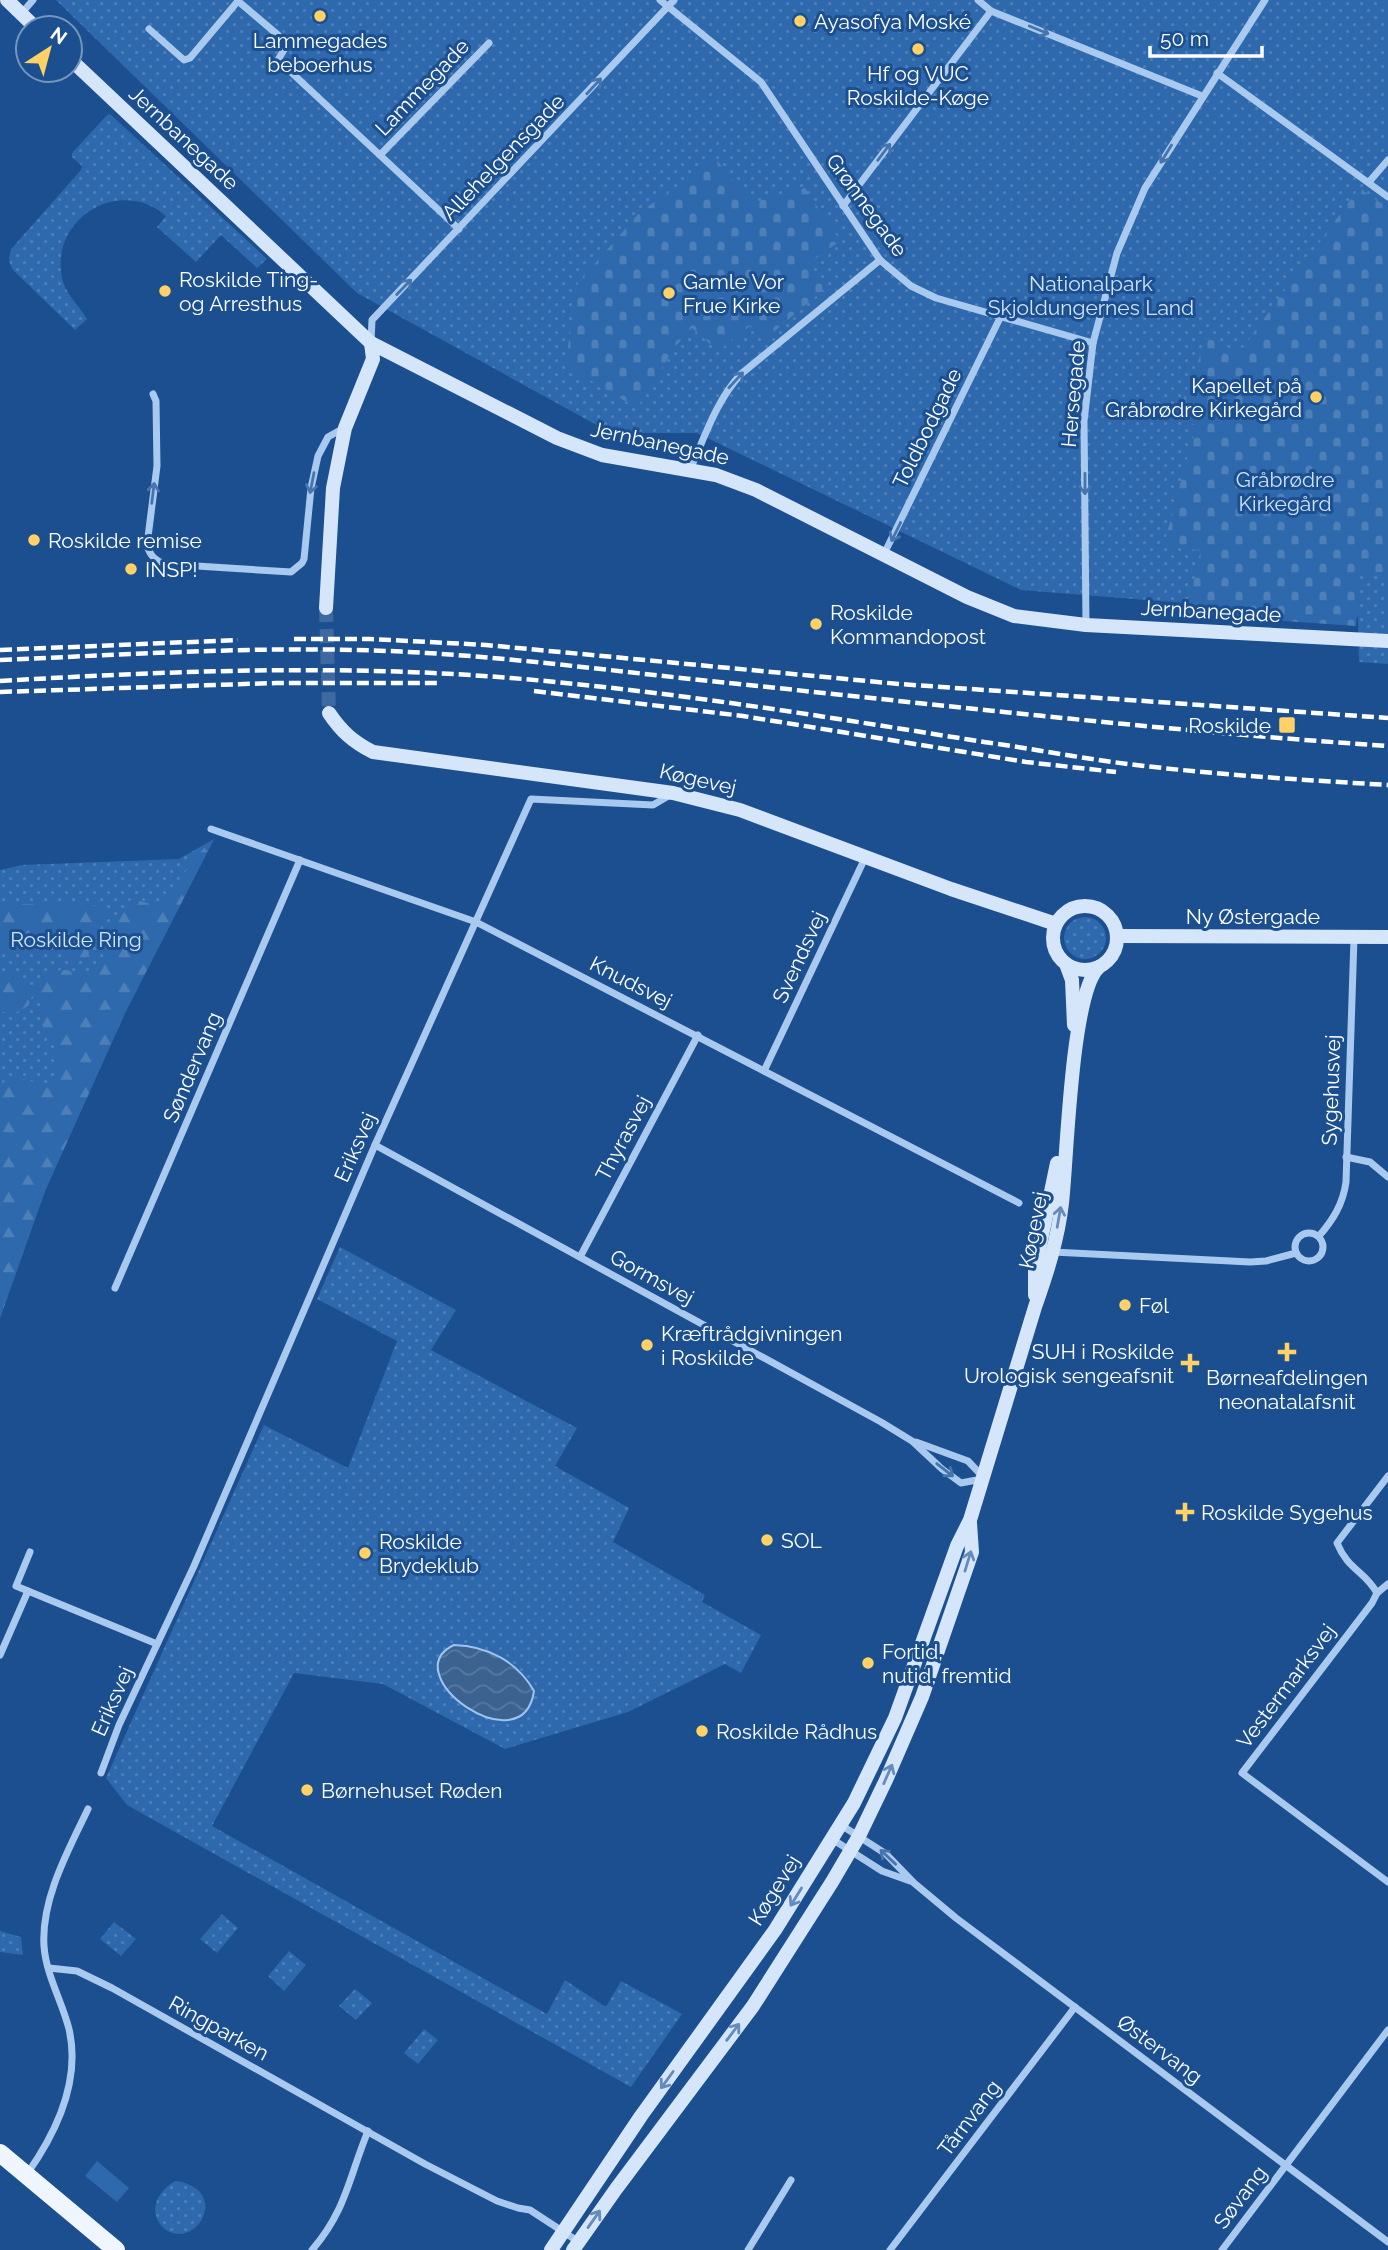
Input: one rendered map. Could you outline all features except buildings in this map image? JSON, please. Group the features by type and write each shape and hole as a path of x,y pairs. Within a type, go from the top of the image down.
{"main road":[{"path":"0,2153 116,2250"}],"street":[{"path":"7,0 21,14 33,0"},
{"name":"Grønnegade","path":"660,0 671,3 761,82 880,260 911,286 930,295 1093,343"},
{"path":"978,0 991,11 1202,96"},
{"name":"Hersegade","path":"1086,625 1084,421 1093,343 1117,253 1141,196 1265,0"},
{"name":"Lammegade","path":"149,29 184,60 191,58 238,1 278,35 285,48 278,60 458,229"},
{"name":"Allehelgensgade","path":"371,343 372,320 671,3"},
{"path":"843,206 991,11"},
{"name":"Lammegade","path":"380,155 489,43"},
{"name":"Jernbanegade","path":"84,73 371,343 557,439 602,455 716,475 756,489 996,610 1014,615 1086,625 1388,641"},
{"path":"1217,73 1388,197"},
{"path":"1369,183 1388,160"},
{"path":"690,471 720,399 735,380 880,260"},
{"name":"Toldbodgade","path":"884,555 1001,316"},
{"path":"326,608 332,488 345,428 373,359 371,343"},
{"path":"153,394 156,401 157,466 147,545 155,560 164,564 291,572 295,569 303,559 311,488 318,456 328,437 345,428"},
{"name":"Køgevej","path":"329,713 342,732 373,752 673,793 740,810 865,858 1056,924"},
{"name":"Eriksvej","path":"101,1773 119,1725 194,1566 375,1145 531,799 653,805 673,793"},
{"name":"Knudsvej","path":"211,829 476,922 1018,1202"},
{"name":"Svendsvej","path":"764,1071 865,858"},
{"name":"Søndervang","path":"115,1288 300,860"},
{"path":"1092,907 1107,915 1117,936 1111,956 1099,967 1079,970 1066,964 1059,956 1053,935 1056,924 1068,911 1092,907"},
{"name":"Ny Østergade","path":"1117,936 1388,937"},
{"name":"Sygehusvej","path":"1319,1236 1334,1217 1344,1196 1354,937"},
{"name":"Køgevej","path":"1066,964 1072,981 1075,1045"},
{"name":"Køgevej","path":"551,2250 641,2116 775,1930 841,1825 895,1718 957,1546 970,1520 1035,1307 1046,1251 1062,1202 1075,1045 1088,983 1099,967"},
{"name":"Thyrasvej","path":"580,1257 698,1035"},
{"name":"Gormsvej","path":"375,1145 912,1441 968,1461 984,1478"},
{"path":"1346,1157 1370,1162 1388,1177"},
{"path":"1308,1232 1319,1236 1323,1248 1317,1259 1305,1261 1296,1253 1294,1245 1300,1235 1308,1232"},
{"path":"1046,1251 1250,1262 1296,1253"},
{"name":"Gormsvej","path":"912,1441 961,1483 984,1478"},
{"path":"1388,1476 1338,1542 1343,1557 1371,1583 1377,1593 1388,1584"},
{"name":"Køgevej","path":"576,2246 753,2006 859,1836 922,1697 972,1552 970,1520"},
{"path":"30,1552 16,1586 156,1644"},
{"path":"0,1655 28,1591"},
{"name":"Vestermarksvej","path":"1377,1593 1242,1773 1388,1882"},
{"path":"26,2175 58,2123 68,2092 71,2057 69,2030 44,1947 50,1897 88,1809"},
{"name":"Østervang","path":"841,1825 887,1854 914,1883 956,1917 1388,2242"},
{"name":"Østervang","path":"832,1839 882,1871 914,1883"},
{"name":"Ringparken","path":"49,1968 77,1971 112,1988 497,2201 530,2210 564,2231 576,2246"},
{"name":"Tårnvang","path":"890,2250 1075,2007"},
{"path":"1286,2165 1388,2030"},
{"path":"313,2250 328,2232 346,2195 368,2131"},
{"name":"Søvang","path":"1222,2250 1286,2165"},
{"path":"748,2250 791,2180"}],"green space":[{"name":"Nationalpark Skjoldungernes Land","path":"56,0 1388,0 1388,664 1359,662 1358,617 1021,590 697,433 611,433 357,293 84,27 84,14 70,14"},
{"path":"110,114 267,259 257,268 221,235 196,262 157,227 166,216 149,205 131,201 112,202 95,208 80,219 69,233 62,251 61,271 64,285 87,319 75,330 14,271 9,257 12,248 81,170 82,166 72,157 72,153"},
{"path":"716,159 751,203 805,188 840,241 809,263 827,287 764,340 750,326 718,351 692,328 675,347 637,408 565,365 578,283 640,212"},
{"name":"Gråbrødre Kirkegård","path":"1359,188 1388,208 1388,572 1360,573 1356,626 1186,614 1201,551 1164,544 1196,426 1178,413 1207,338 1239,353"},
{"name":"Roskilde Ring","path":"214,839 125,1013 45,1191 0,1318 0,870 22,865 179,859"},
{"path":"214,839 125,1013 45,1191 0,1318 0,1088 8,1076 52,1086 59,1047 43,1028 42,993 33,994 28,1006 17,1012 0,1012 0,976 12,975 24,987 36,986 48,971 67,970 87,977 105,954 113,923 131,899 155,905"},
{"path":"19,904 106,906 101,927 87,957 73,964 70,950 54,943 0,945 0,907"},
{"path":"1085,917 1100,923 1106,938 1100,953 1085,959 1070,953 1064,938 1070,923"},
{"path":"340,1247 456,1310 431,1350 577,1428 555,1466 629,1508 613,1542 705,1595 702,1602 761,1635 741,1673 725,1664 628,1712 505,1749 383,1684 294,1673 212,1826 547,2014 565,1980 606,2007 621,1981 682,2014 631,2087 127,1805 106,1778 264,1425 348,1468 397,1341 317,1299"},
{"path":"222,1914 238,1928 217,1953 200,1939"},
{"path":"114,1922 136,1939 121,1956 100,1939"},
{"path":"0,1931 21,1937 23,1955 0,1952"},
{"path":"289,1951 306,1965 284,1991 268,1976"},
{"path":"355,1989 372,2003 356,2020 339,2006"},
{"path":"424,2029 438,2040 418,2064 404,2053"},
{"path":"97,2161 129,2188 117,2202 85,2176"},
{"path":"175,2181 192,2186 202,2194 205,2205 204,2216 198,2225 189,2232 178,2234 164,2228 155,2211 161,2193"}],"water":[{"path":"454,1645 489,1652 519,1671 534,1691 525,1712 508,1720 488,1717 467,1707 450,1692 439,1675 439,1658"}],"tunnel":[{"path":"326,608 329,713"}],"railway":[{"path":"294,639 370,639 486,645 899,684 1388,718"},
{"path":"0,650 238,640"},
{"path":"0,660 320,649 427,653 537,662 1137,725 1388,746"},
{"path":"0,681 256,670 383,671 511,678 748,706 1136,765 1388,785"},
{"path":"0,692 276,683 440,683"},
{"path":"534,691 743,716 1026,762 1116,772"}],"place":[{"name":"Lammegades beboerhus","path":"320,16"},
{"name":"Ayasofya Moské","path":"800,21"},
{"name":"Hf og VUC Roskilde-Køge","path":"918,49"},
{"name":"Roskilde Ting- og Arresthus","path":"165,291"},
{"name":"Gamle Vor Frue Kirke","path":"669,293"},
{"name":"Kapellet på Gråbrødre Kirkegård","path":"1316,397"},
{"name":"Roskilde remise","path":"34,540"},
{"name":"INSP!","path":"131,569"},
{"name":"Roskilde Kommandopost","path":"816,624"},
{"name":"Roskilde","path":"1287,725"},
{"name":"Føl","path":"1125,1305"},
{"name":"Kræftrådgivningen i Roskilde","path":"647,1345"},
{"name":"Børneafdelingen neonatalafsnit","path":"1287,1352"},
{"name":"SUH i Roskilde Urologisk sengeafsnit","path":"1190,1363"},
{"name":"Roskilde Sygehus","path":"1185,1512"},
{"name":"SOL","path":"767,1540"},
{"name":"Roskilde Brydeklub","path":"365,1553"},
{"name":"Fortid, nutid, fremtid","path":"868,1663"},
{"name":"Roskilde Rådhus","path":"702,1731"},
{"name":"Børnehuset Røden","path":"307,1790"}]}
